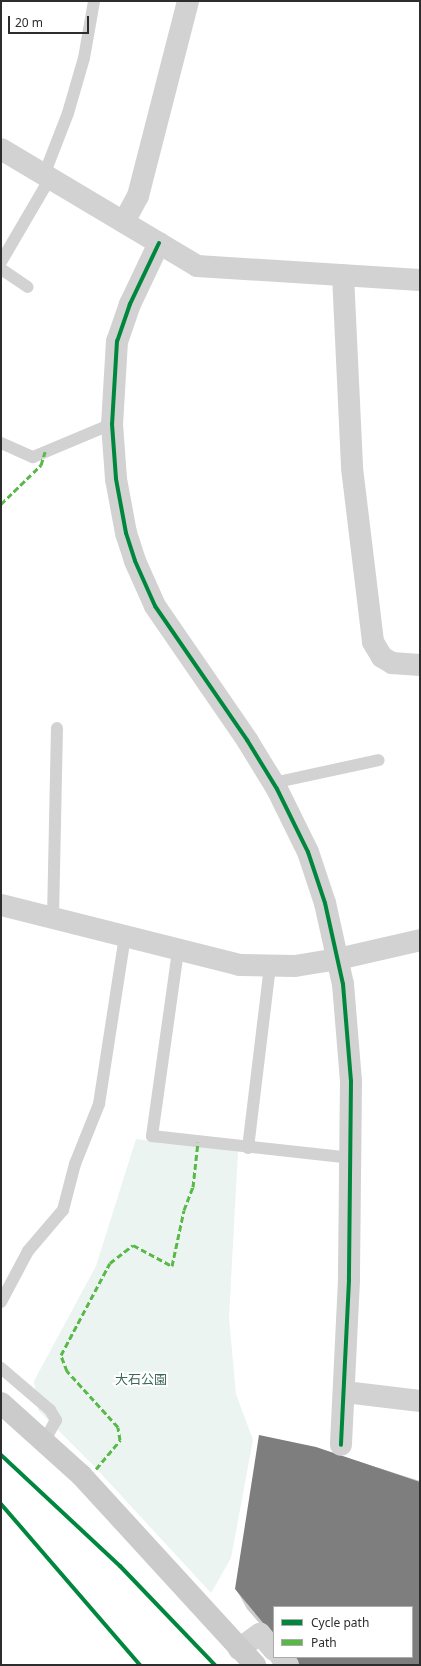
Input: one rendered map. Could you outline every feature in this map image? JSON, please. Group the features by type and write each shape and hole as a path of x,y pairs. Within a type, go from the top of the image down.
{"street":[{"path":"124,222 138,196 188,1"},
{"path":"1,149 197,266 420,280"},
{"path":"159,243 120,329 113,376 112,424 118,497 126,533 142,578 156,606 180,645 247,740 273,783 298,830 315,872 338,960 349,1037 352,1158 345,1392 341,1444"},
{"path":"343,275 352,468 373,642 382,657 392,663 406,666 420,665"},
{"path":"1,905 178,951 240,965 270,967 338,960 420,940"},
{"path":"345,1392 420,1401"},
{"path":"1,1403 81,1475 255,1665"},
{"path":"240,1649 260,1634 273,1649"}],"lane":[{"path":"1,262 47,176 84,58 94,1"},
{"path":"1,269 28,287"},
{"path":"1,443 33,457 112,424"},
{"path":"53,918 57,728"},
{"path":"273,783 379,760"},
{"path":"1,1302 28,1251 63,1210 75,1164 100,1104 125,937"},
{"path":"178,951 152,1136 248,1148 352,1158"},
{"path":"248,1148 270,967"},
{"path":"1,1368 50,1410 56,1420 44,1442"}],"green space":[{"name":"大石公園","path":"136,1139 238,1151 229,1318 236,1394 253,1440 231,1558 211,1593 93,1465 38,1410 34,1381 96,1266"}],"building":[{"path":"259,1435 316,1447 420,1482 420,1665 299,1665 293,1658 413,1658 413,1606 273,1606 273,1635 235,1589"}],"marked path":[{"path":"1,504 41,465 45,452"},
{"path":"96,1469 120,1440 118,1427 67,1371 61,1355 110,1263 133,1245 172,1266 184,1210 193,1187 198,1142"}],"cycle path":[{"path":"159,243 130,304 117,341 112,424 116,479 126,533 135,561 155,606 247,740 277,789 308,852 325,903 343,984 351,1081 349,1280 341,1445"},
{"path":"1,1455 120,1566 215,1665"},
{"path":"1,1504 140,1665"}]}
